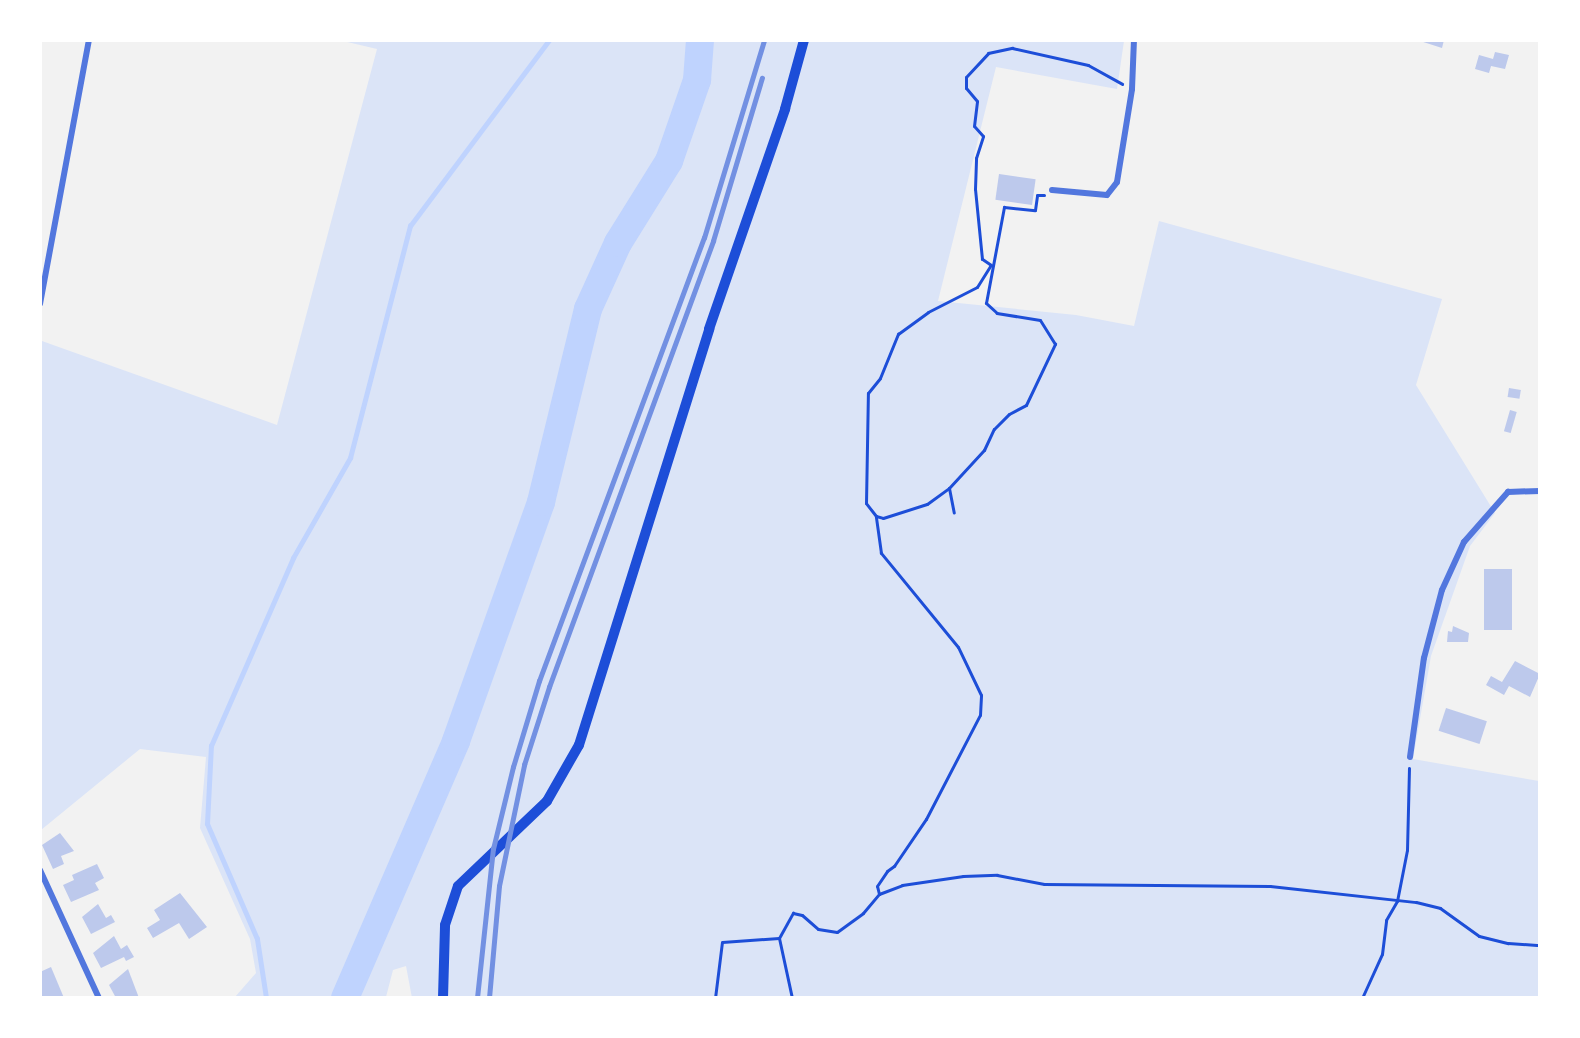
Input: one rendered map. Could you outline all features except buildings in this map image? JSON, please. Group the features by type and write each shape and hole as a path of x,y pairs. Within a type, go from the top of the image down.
{"main road":[{"path":"443,998 445,925 458,886 547,801 579,745 709,329 785,110 804,40"}],"street":[{"path":"40,304 89,40"},
{"path":"1052,190 1107,195 1117,182 1122,163 1132,89 1134,40"},
{"path":"1410,757 1424,658 1442,590 1464,542 1508,492 1539,491"},
{"path":"40,870 99,998"}],"path":[{"path":"991,265 982,259 975,189 976,158 983,136 974,126 977,101 966,88 966,77 988,52 1012,48 1089,65 1132,89"},
{"path":"876,516 883,518 927,504 949,488 984,450 994,429 1009,414 1026,405 1055,344 1040,320 998,313 986,303 991,265 1004,207 1035,210 1037,195 1051,196 1052,190"},
{"path":"879,894 877,886 926,819 980,715 981,694 958,647 881,553 876,516 866,503 868,393 880,378 898,334 928,312 977,287 991,265"},
{"path":"949,488 954,513"},
{"path":"1362,998 1382,954 1386,920 1397,901 1407,850 1410,757"},
{"path":"792,998 779,938 793,913 802,915 818,928 837,932 863,913 879,894 902,885 963,876 997,875 1044,884 1270,886 1397,901 1440,908 1479,936 1509,943 1539,945"},
{"path":"715,998 722,942 779,938"}],"shaded area":[{"path":"343,41 1124,41 1117,89 996,67 938,301 1076,315 1134,326 1159,221 1442,299 1416,385 1495,513 1470,546 1431,656 1413,759 1539,781 1539,997 412,998 406,966 393,970 386,997 235,997 256,973 250,939 200,828 206,757 140,749 41,830 40,347 42,341 277,425 377,49"}],"waterway":[{"path":"266,998 257,939 207,824 211,746 293,558 350,458 410,226 549,40"},
{"path":"345,998 456,741 541,502 588,309 618,243 669,161 697,80 700,40"}],"railway":[{"path":"477,998 493,849 513,767 539,681 704,238 764,40"},
{"path":"489,998 499,886 524,765 549,687 713,241 762,78"}]}
